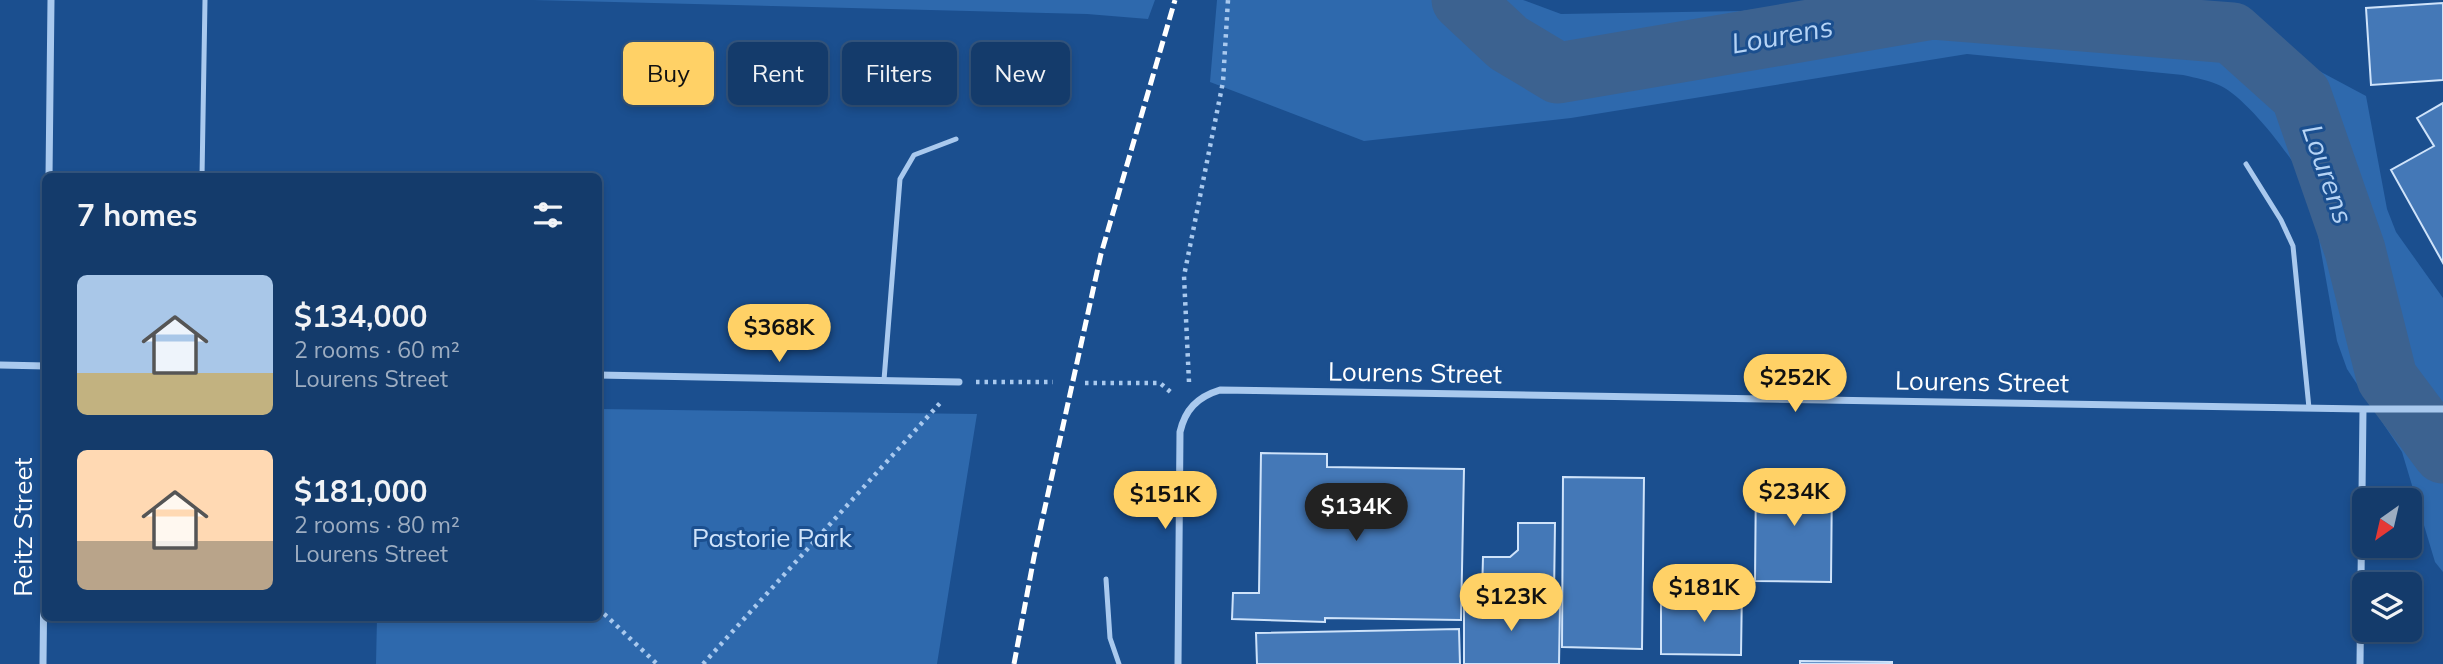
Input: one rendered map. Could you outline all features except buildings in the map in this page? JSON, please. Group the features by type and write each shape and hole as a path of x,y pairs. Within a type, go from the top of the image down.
{"street":[{"path":"49,173 51,0"},
{"path":"0,365 42,366"},
{"path":"602,375 959,382"},
{"name":"Lourens Street","path":"1190,408 1208,394 1220,390 2443,409"},
{"path":"1178,664 1180,432 1183,419 1190,408"},
{"path":"2360,664 2363,409"},
{"name":"Reitz Street","path":"43,621 43,664"}],"lane":[{"path":"202,173 205,0"},
{"path":"884,380 900,179 914,155 956,138"},
{"path":"2246,164 2281,220 2293,246 2309,408"},
{"path":"1106,579 1110,638 1119,664"}],"path":[{"path":"1190,408 1184,276 1223,82 1228,0"},
{"path":"703,664 959,382 1053,382"},
{"path":"1085,383 1160,383 1190,408"},
{"path":"602,612 657,664"}],"green space":[{"path":"533,0 1155,0 1148,19 1087,14"},
{"path":"1217,0 1523,0 1561,14 1742,11 1819,0 2061,0 2214,15 2366,96 2387,209 2396,232 2443,298 2443,572 2435,562 2422,519 2422,488 2413,488 2402,452 2347,369 2337,341 2310,190 2271,133 2245,104 2221,86 2183,75 1967,54 1571,118 1364,141 1210,82"},
{"name":"Pastorie Park","path":"602,409 977,414 937,664 376,664 377,621 602,621"}],"waterway":[{"name":"Lourens","path":"1462,0 1508,43 1558,73 1933,9 2232,33 2301,95 2355,250 2387,378 2443,453"}],"railway":[{"path":"1014,664 1034,557 1101,254 1175,0"}]}
